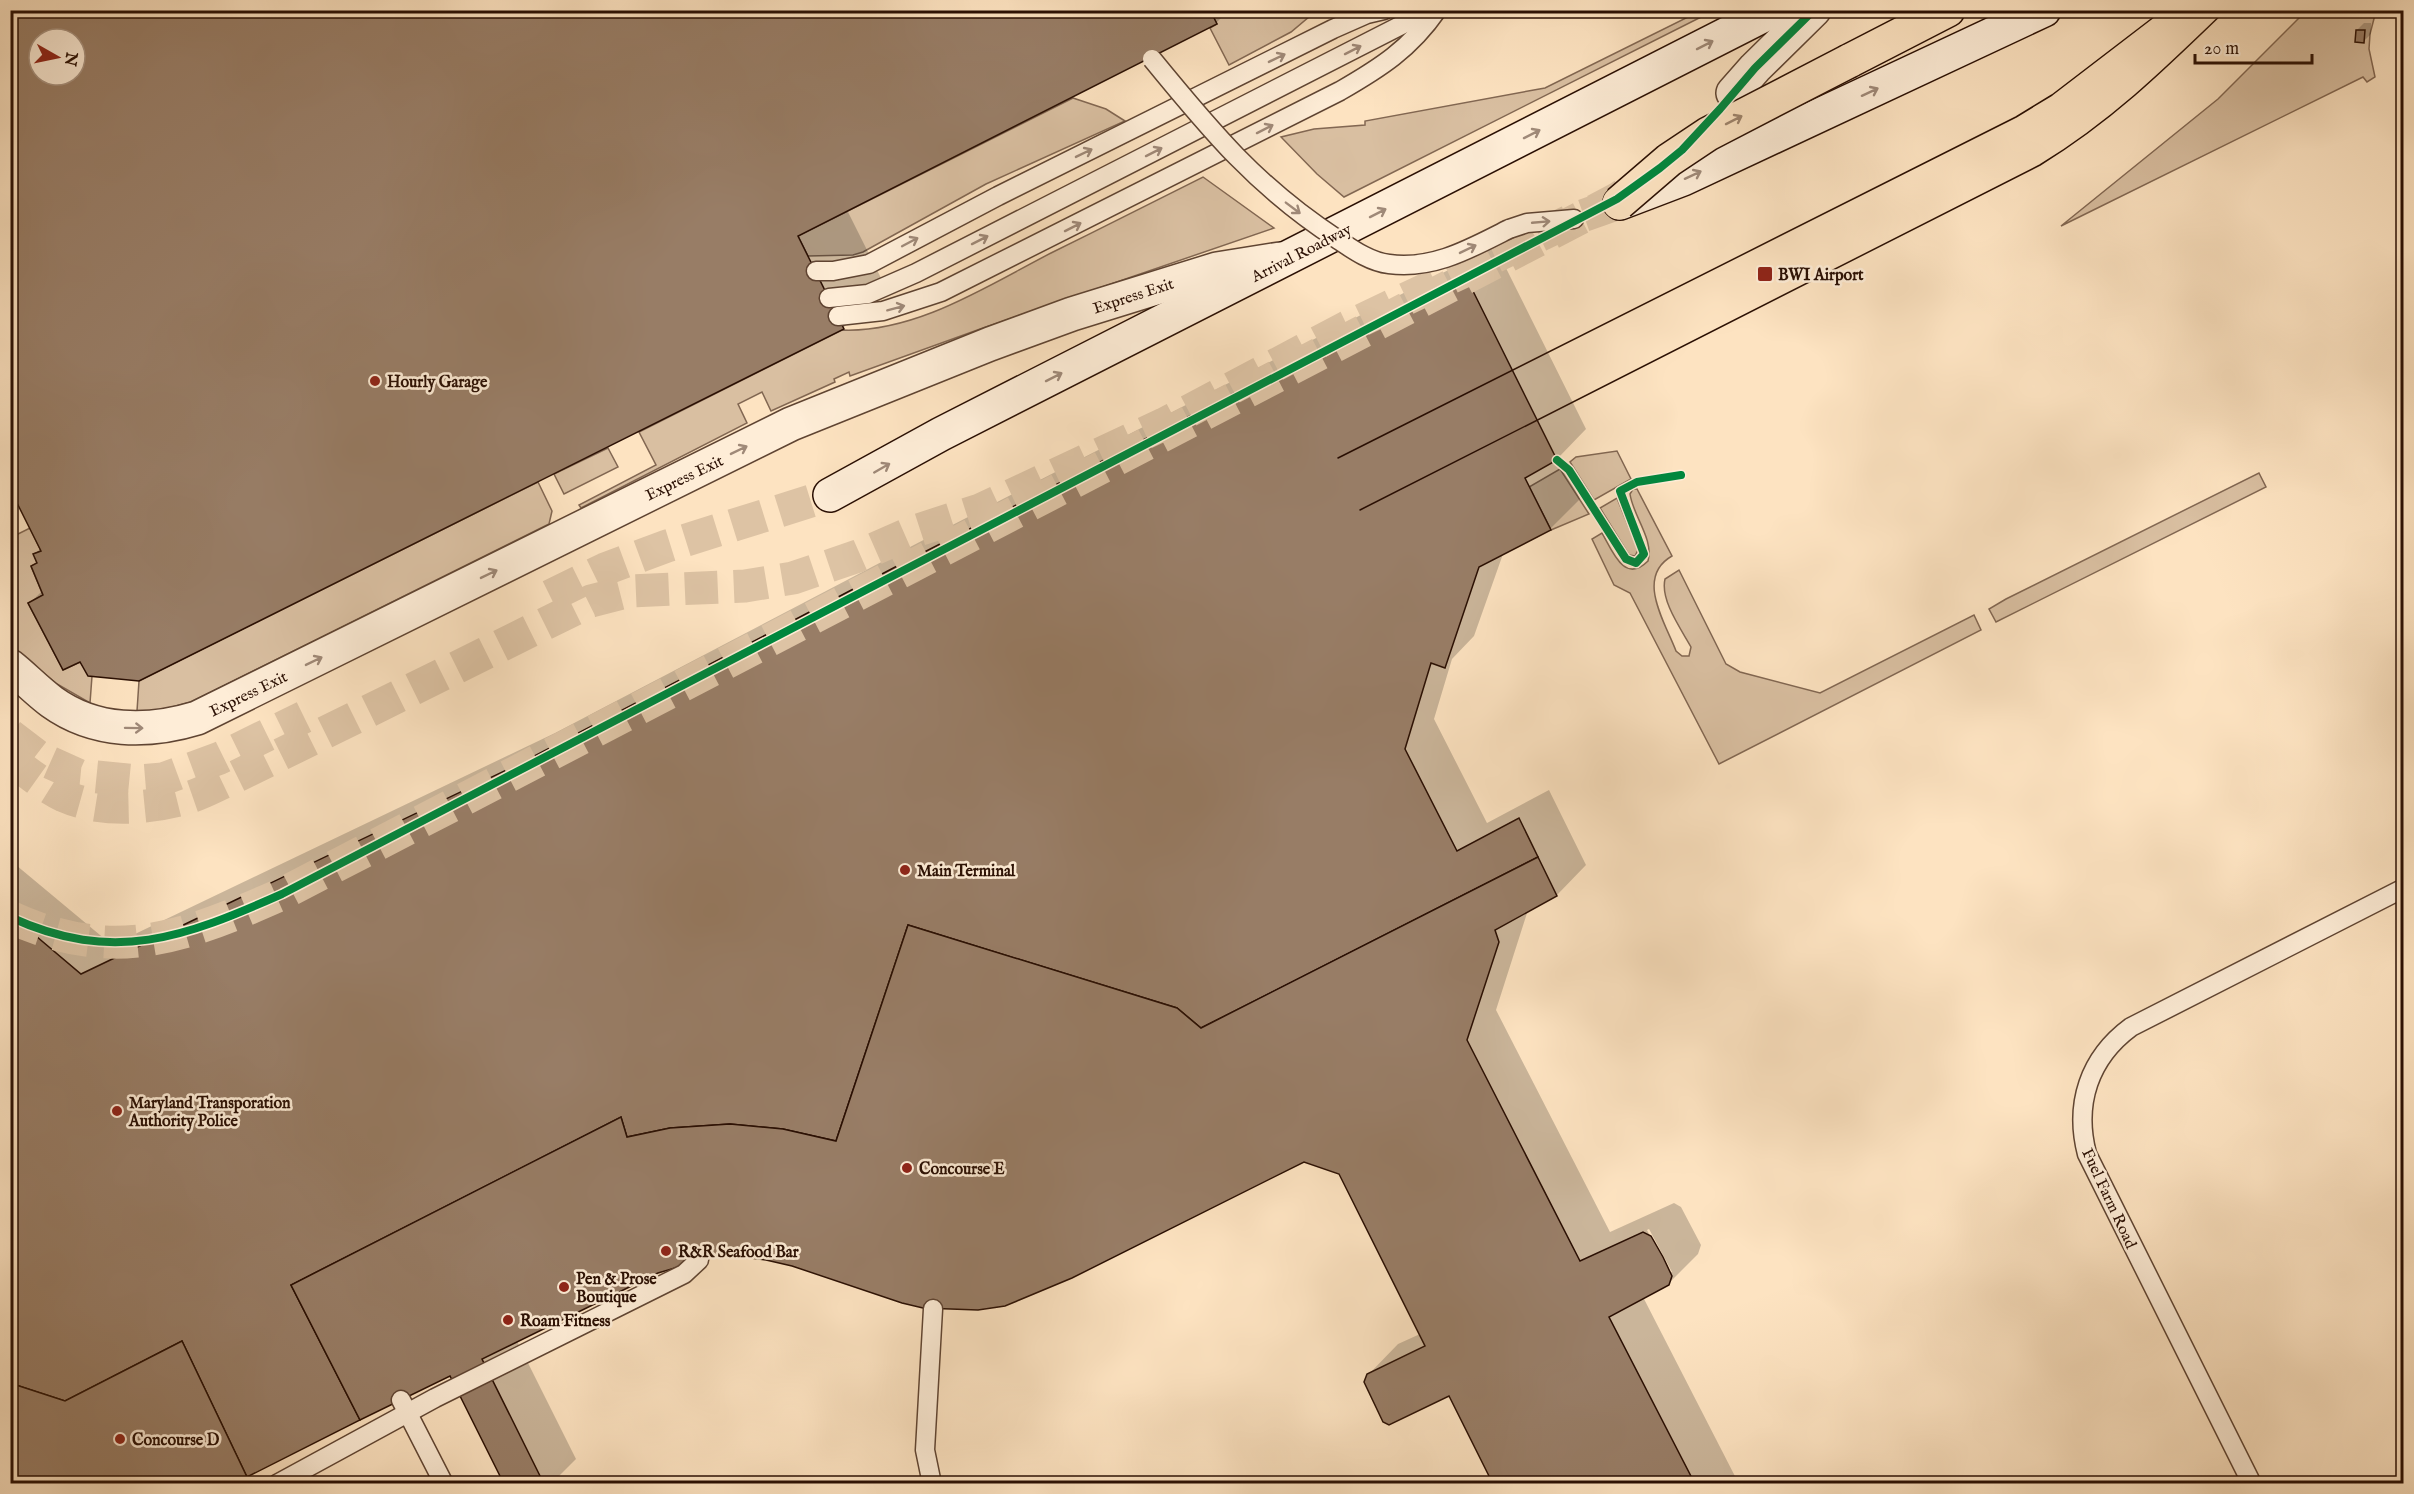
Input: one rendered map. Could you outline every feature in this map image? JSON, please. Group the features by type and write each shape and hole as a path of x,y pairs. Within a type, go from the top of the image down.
{"highway":[{"path":"1619,203 1669,160 1708,134 1948,10"}],"street":[{"name":"Arrival Roadway","path":"831,495 941,434 1774,10"},
{"path":"1733,93 1787,34 1814,10"},
{"path":"1619,203 1683,179 2044,10"},
{"name":"Express Exit","path":"10,666 52,702 73,715 93,722 127,729 149,729 175,725 197,718 813,414 990,344 1146,290 1217,269 1292,257"},
{"name":"Express Exit","path":"10,690 51,721 67,724 93,722"}],"lane":[{"path":"816,271 833,271 868,264 998,196 1333,29 1367,14 1384,10"},
{"path":"829,298 868,294 892,285 1431,10"},
{"path":"838,316 904,306 950,288 1340,91 1396,56 1413,42 1437,10"},
{"path":"1152,59 1203,122 1263,184 1317,226 1375,261 1402,265 1448,259 1509,229 1527,223 1574,219"},
{"name":"Fuel Farm Road","path":"2252,1484 2087,1154 2082,1124 2084,1094 2092,1072 2105,1052 2132,1027 2403,888"},
{"path":"277,1484 404,1407 684,1274 699,1260"},
{"path":"932,1484 925,1450 933,1309"},
{"path":"404,1407 444,1484"}],"shaded area":[{"path":"1210,11 1316,11 1291,32 1229,65 1210,28 1217,24"},
{"path":"1700,11 1713,11 1344,197 1317,174 1281,137 1314,129 1365,125 1365,121 1545,88"},
{"path":"2306,11 2376,11 2369,49 2375,77 2367,82 2363,77 2061,226 2218,99"},
{"path":"1073,98 1106,109 1125,121 986,184 863,252 853,255 808,256 798,236"},
{"path":"1203,177 1274,228 850,376 849,372 834,379 835,382 771,411 762,392 738,404 747,423 581,508 579,505 656,465 639,432 842,330 870,329 897,324 950,305"},
{"path":"608,448 618,467 564,494 554,474"},
{"path":"1617,451 1631,479 1594,500 1570,462 1576,457"},
{"path":"1560,469 1589,514 1551,530 1529,487"},
{"path":"2259,473 2266,487 1996,622 1989,609 2006,599"},
{"path":"538,482 552,511 549,524 191,702 157,711 137,711 139,681"},
{"path":"1633,489 1637,489 1672,556 1661,565 1655,576 1654,588 1660,614 1676,651 1682,656 1689,656 1691,647 1672,614 1664,587 1665,579 1679,570 1726,664 1740,672 1820,693 1974,615 1981,630 1719,764 1630,593 1614,585 1592,539 1602,533 1615,556 1626,567 1632,569 1640,567 1648,561 1646,536 1630,494"},
{"path":"1617,498 1638,550 1635,556 1629,555 1600,508"},
{"path":"30,528 41,551 34,554 37,563 31,566 43,595 28,603 63,670 80,662 92,676 90,703 57,684 11,646 10,532 14,536"}],"building":[{"name":"Hourly Garage","path":"10,10 1210,10 1217,24 798,236 844,329 139,681 88,676 80,662 63,670 28,603 43,595 31,566 37,563 33,554 41,551 10,489"},
{"path":"2356,30 2365,30 2364,43 2355,42"},
{"name":"Main Terminal","path":"1465,275 1557,460 1525,478 1551,530 1479,567 1445,668 1431,663 1405,749 1457,851 1519,818 1538,857 1201,1028 1177,1008 908,925 836,1141 783,1129 730,1124 670,1128 627,1137 621,1117 291,1285 360,1420 247,1477 182,1341 65,1401 10,1383 10,914 81,974 523,762 901,564"},
{"name":"Concourse E","path":"1538,857 1557,896 1495,930 1499,942 1467,1040 1580,1261 1643,1232 1651,1236 1663,1257 1672,1276 1669,1285 1609,1317 1695,1484 1493,1484 1449,1396 1389,1425 1383,1422 1364,1382 1367,1374 1425,1346 1339,1174 1304,1162 1072,1278 1005,1306 978,1310 923,1308 792,1266 735,1256 712,1257 658,1273 482,1359 544,1484 504,1484 450,1376 360,1420 291,1285 621,1117 627,1137 670,1128 730,1124 783,1129 836,1141 908,925 1177,1008 1201,1028"},
{"name":"Concourse D","path":"182,1341 247,1477 235,1484 10,1484 10,1383 65,1401"}],"tunnel":[{"path":"10,917 48,932 83,940 116,942 149,940 181,933 213,922 282,894 1617,199 1640,184"},
{"path":"10,760 64,796 93,805 139,807 195,795 591,601 630,591 745,586 793,578 858,556 915,531 980,510 1164,424 1347,327 1574,219 1619,203"},
{"path":"550,596 605,569 667,546 830,495"},
{"path":"10,735 40,758 78,775 139,781 163,779 220,758 304,717"}],"tram line":[{"path":"1338,458 2016,117 2052,95 2163,10"},
{"path":"1360,510 2040,165 2091,131 2114,112 2226,10"}],"cycle path":[{"path":"10,917 48,932 83,940 116,942 149,940 181,933 213,922 282,894 1617,199 1682,150 1755,68 1814,10"},
{"path":"1557,460 1569,470 1626,559 1636,563 1644,554 1620,491 1637,482 1681,475"}],"place":[{"name":"BWI Airport","path":"1765,274"},
{"name":"Hourly Garage","path":"375,381"},
{"name":"Main Terminal","path":"905,870"},
{"name":"Maryland Transporation Authority Police","path":"117,1111"},
{"name":"Concourse E","path":"907,1168"},
{"name":"R&R Seafood Bar","path":"666,1251"},
{"name":"Pen & Prose Boutique","path":"564,1287"},
{"name":"Roam Fitness","path":"508,1320"},
{"name":"Concourse D","path":"120,1439"}]}
